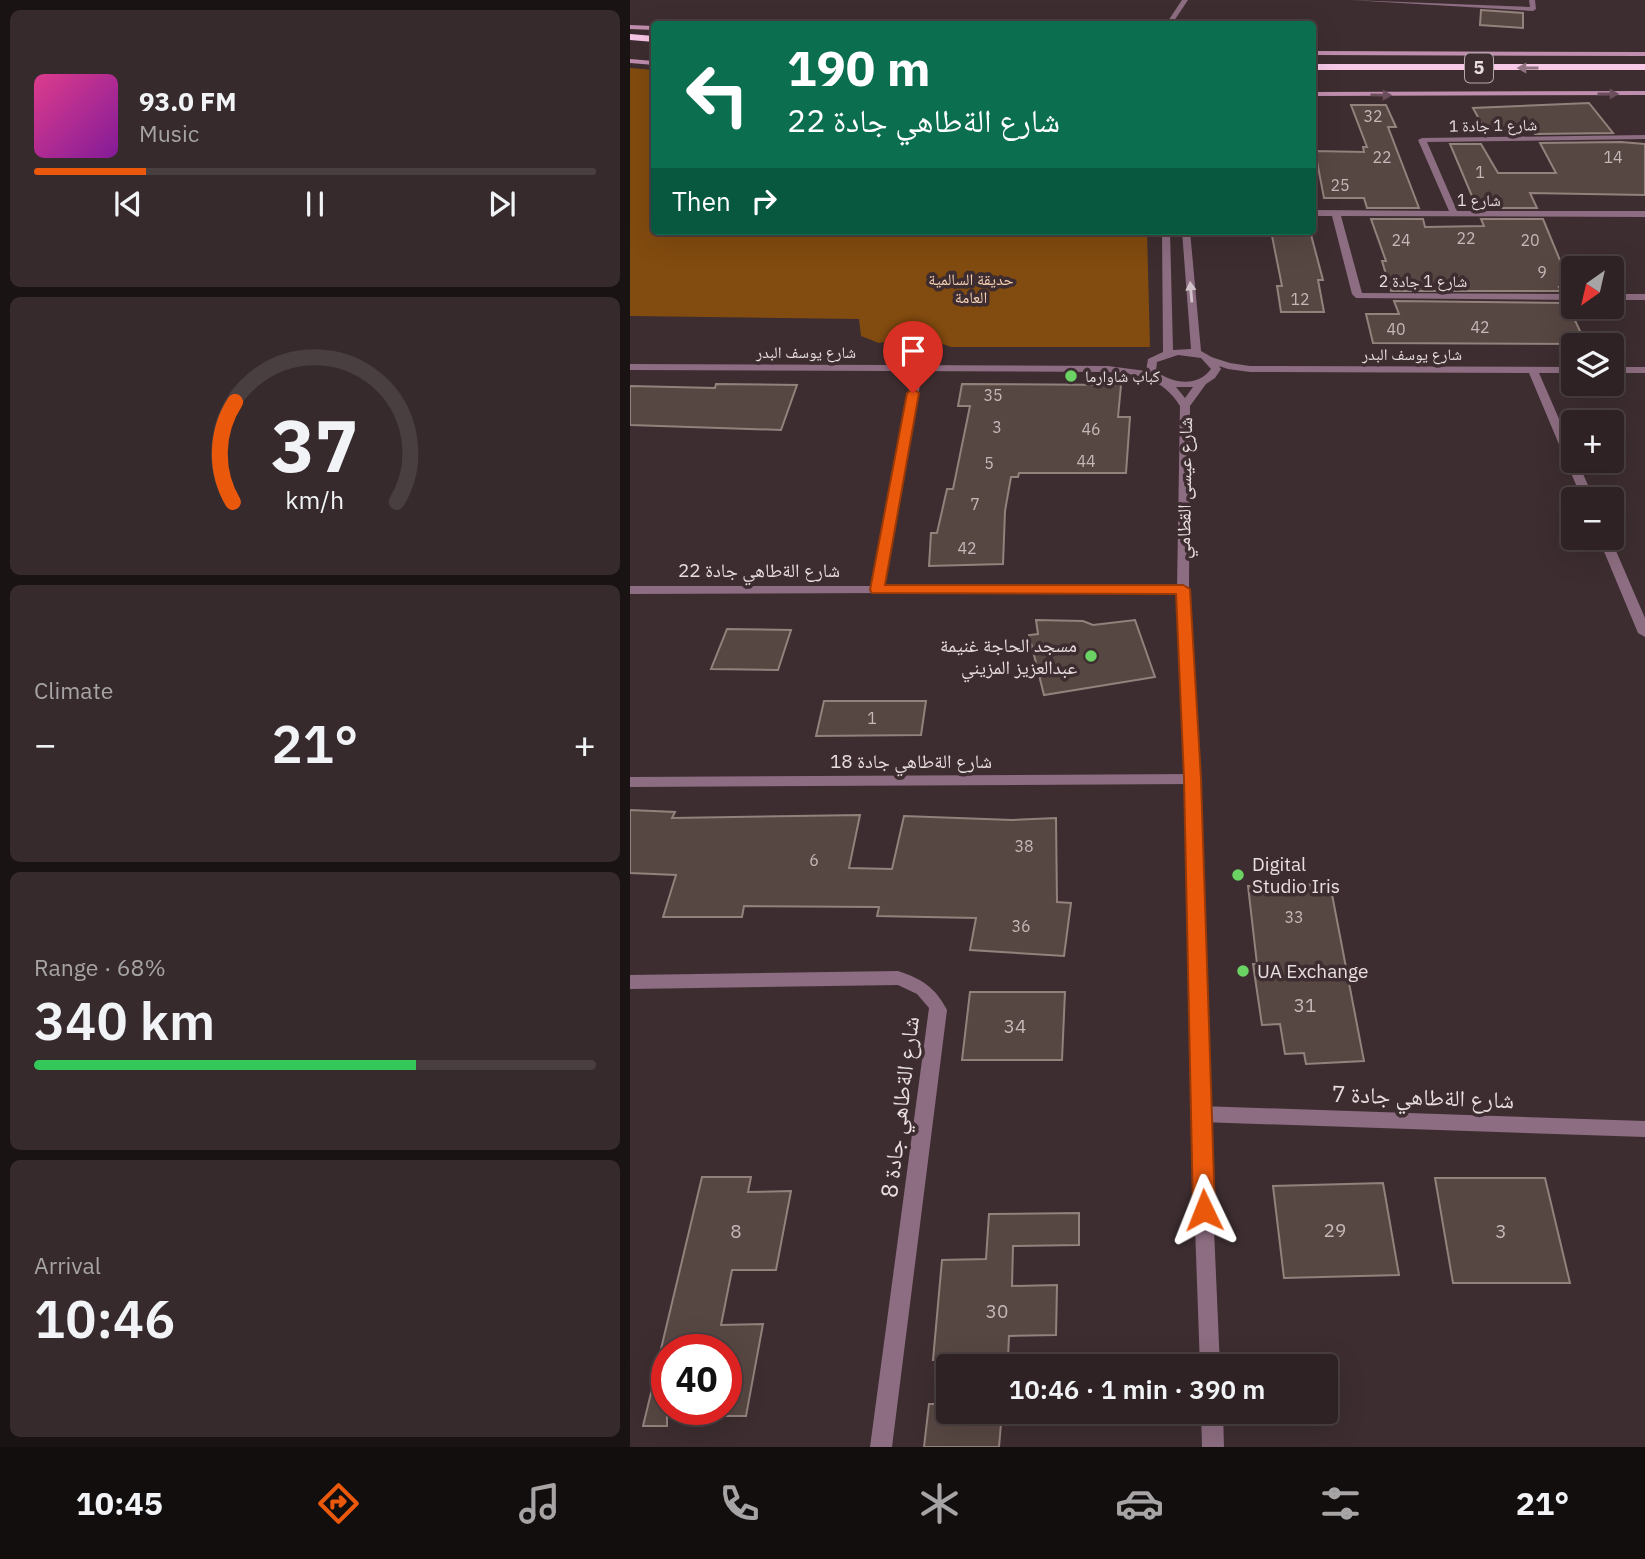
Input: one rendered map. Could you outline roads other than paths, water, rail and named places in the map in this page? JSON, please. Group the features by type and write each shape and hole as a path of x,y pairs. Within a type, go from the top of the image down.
{"highway":[{"path":"630,37 651,39"},
{"path":"630,50 651,52"},
{"name":"5","path":"1316,67 1645,67"},
{"name":"5","path":"1316,78 1645,79"}],"main road":[{"path":"630,27 651,28"},
{"path":"1316,53 1645,54"},
{"path":"630,61 651,63"},
{"path":"1316,94 1645,93"}],"street":[{"path":"1171,21 1185,0"},
{"path":"1353,0 1533,9 1532,0"},
{"path":"1181,8 1182,21"},
{"name":"شارع 1 جادة 1","path":"1454,214 1422,139 1645,137"},
{"name":"شارع 1","path":"1316,213 1645,214"},
{"name":"شارع 1 جادة 2","path":"1336,213 1356,294 1359,296 1561,297"},
{"path":"1159,379 1150,367 1163,355 1166,235"},
{"path":"1186,235 1196,353"},
{"path":"1624,297 1645,297"},
{"name":"شارع يوسف البدر","path":"1108,369 1163,355 1196,353 1228,366 1250,369 1561,370"},
{"path":"1206,380 1216,369 1210,360"},
{"name":"شارع يوسف البدر","path":"630,367 1108,369 1133,371 1182,385 1250,369"},
{"path":"877,590 918,368"},
{"path":"1533,370 1583,487"},
{"path":"1624,370 1645,370"},
{"name":"شارع عيسى القطامي","path":"1159,379 1177,393 1185,406 1183,589 1193,779 1200,1114 1209,1354"},
{"name":"شارع عيسى القطامي","path":"1185,406 1206,380"},
{"path":"1611,550 1638,602 1645,633"},
{"name":"شارع الةطاهي جادة 22","path":"630,590 1183,589"},
{"name":"شارع الةطاهي جادة 18","path":"630,782 1193,779"},
{"name":"شارع الةطاهي جادة 8","path":"630,982 898,978 924,989 933,998 938,1010 881,1447"},
{"name":"شارع الةطاهي جادة 7","path":"1200,1114 1645,1129"},
{"path":"1212,1424 1213,1447"}],"place":[{"name":"كباب شاوارما","path":"1071,376"},
{"name":"مسجد الحاجة غنيمة عبدالعزيز المزيني","path":"1091,656"},
{"name":"Digital Studio Iris","path":"1238,875"},
{"name":"UA Exchange","path":"1243,971"}],"park label":[{"name":"حديقة السالمية العامة","path":"971,288"}]}
